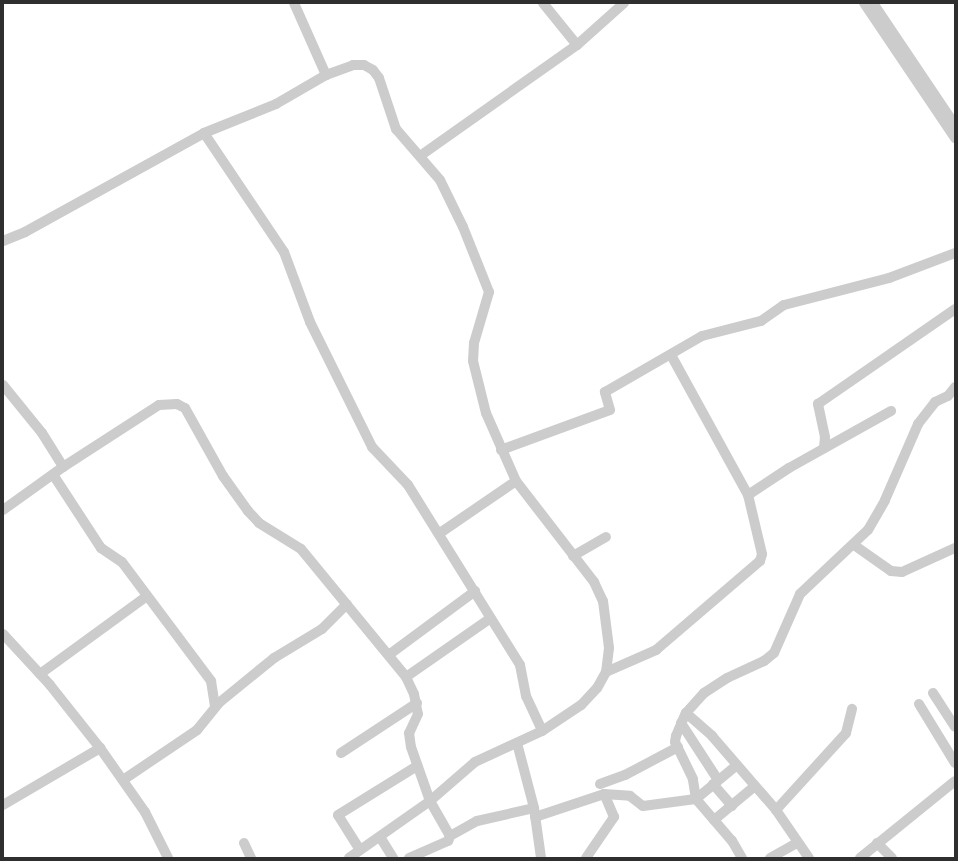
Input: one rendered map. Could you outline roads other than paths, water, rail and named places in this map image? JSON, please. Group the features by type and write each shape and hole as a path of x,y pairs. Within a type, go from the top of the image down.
{"street":[{"path":"294,3 326,75"},
{"path":"543,3 577,45"},
{"path":"420,156 577,45 624,3"},
{"path":"864,3 938,106 955,125"},
{"path":"873,3 938,106 955,138"},
{"path":"3,241 25,232 204,134 276,104 326,75 353,65 364,65 373,70 379,78 396,129 440,180 452,202 489,292 474,343 473,361 486,413 501,450 516,481 594,582 603,601 609,648 606,672 597,688 581,705 542,731 475,762 430,801 350,858"},
{"path":"204,134 284,252 310,322 369,443 408,485 440,533 520,665 526,696 542,731"},
{"path":"501,450 610,410 605,392 714,332 761,321 784,305 889,278 955,253"},
{"path":"824,448 825,437 818,404 955,309"},
{"path":"606,672 656,650 760,561 762,554 748,496 671,355"},
{"path":"3,385 42,433 63,467"},
{"path":"742,858 714,820 696,799 692,779 678,747 676,736 681,723 686,713 704,693 727,678 764,661 774,652 800,594 854,545 877,515 918,424 935,402 948,396 955,387"},
{"path":"3,510 54,476 63,467 159,405 177,404 190,416 223,476 248,511 270,530 301,549 390,654 406,677 417,703 418,714 409,733 417,766 430,801 450,836"},
{"path":"748,496 824,448 891,411"},
{"path":"54,476 101,548 122,562 211,682 216,698 215,707"},
{"path":"440,533 516,481"},
{"path":"573,556 606,537"},
{"path":"854,545 891,570 902,572 955,548"},
{"path":"390,654 475,591"},
{"path":"40,674 147,596"},
{"path":"123,780 197,730 215,707 274,658 322,629 347,604"},
{"path":"406,677 491,618"},
{"path":"3,634 40,674 100,748 145,812 168,858"},
{"path":"933,693 955,728"},
{"path":"341,753 417,703"},
{"path":"919,704 955,763"},
{"path":"776,810 846,733 852,709"},
{"path":"686,713 712,736 776,810 796,843 809,858"},
{"path":"681,723 732,806"},
{"path":"517,743 534,813 541,858"},
{"path":"600,784 625,775 678,747"},
{"path":"3,805 100,748"},
{"path":"360,850 338,815 417,766"},
{"path":"409,858 448,841 450,836 478,821 534,813 604,794 630,796 643,806 696,799 737,766"},
{"path":"860,858 955,781"},
{"path":"714,820 755,786"},
{"path":"586,858 614,817 604,794"},
{"path":"380,837 393,858"},
{"path":"244,843 251,858"},
{"path":"770,858 796,843"},
{"path":"877,843 892,858"}]}
